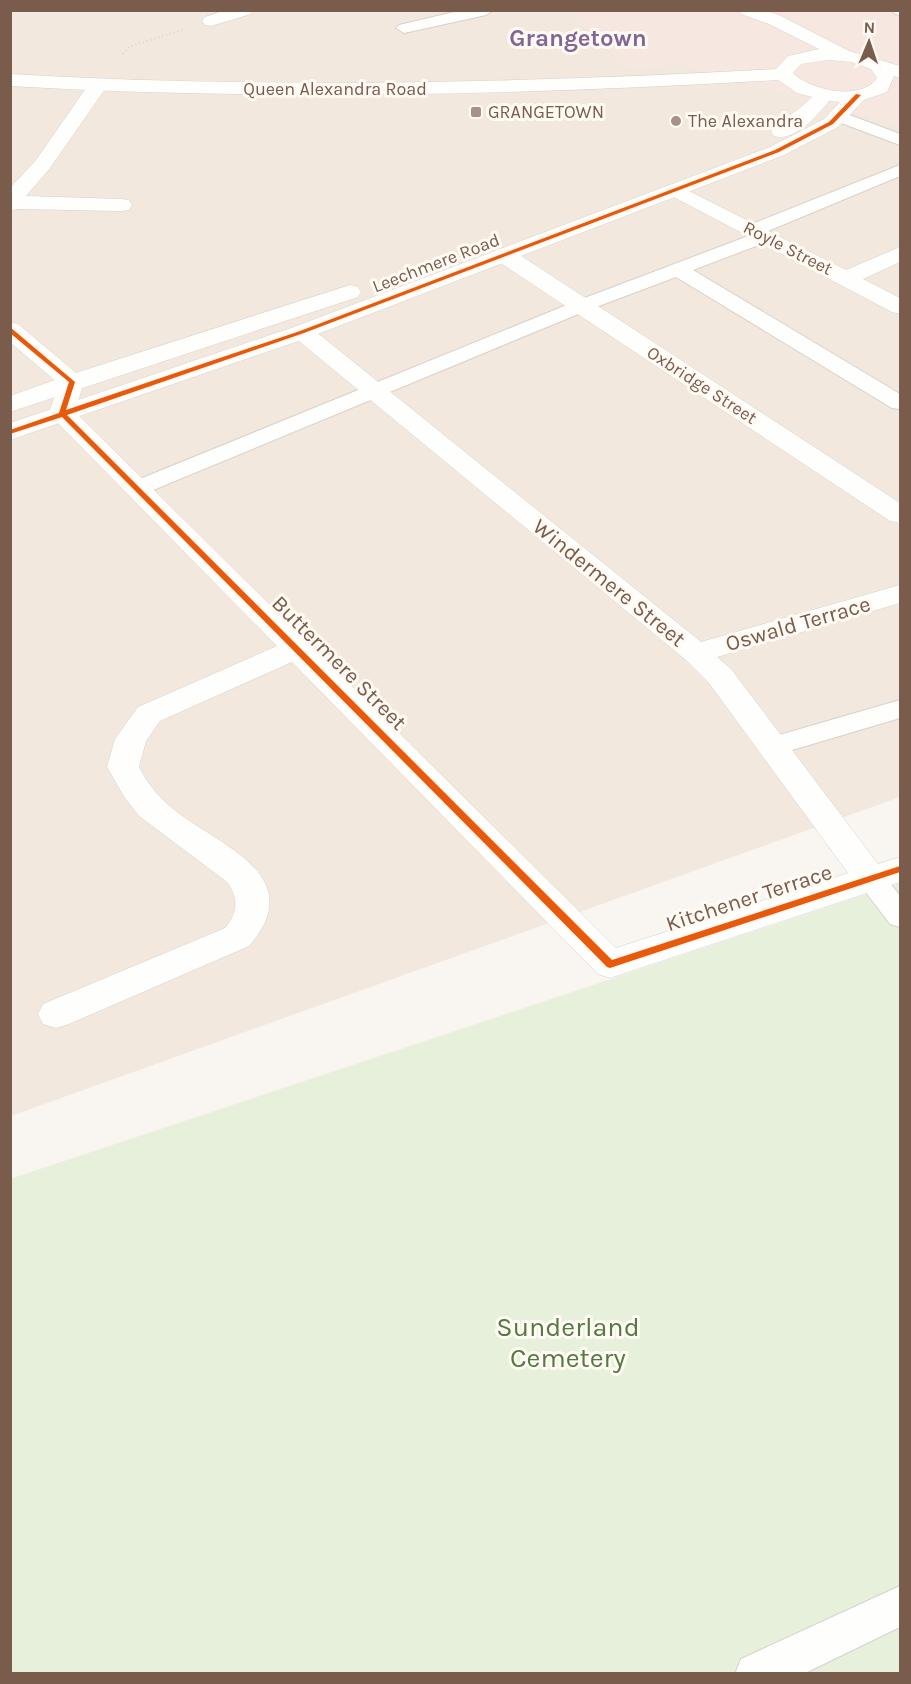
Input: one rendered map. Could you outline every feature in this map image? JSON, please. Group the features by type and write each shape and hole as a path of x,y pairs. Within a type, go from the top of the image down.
{"street":[{"path":"212,21 245,10"},
{"path":"738,10 785,61 824,95 858,95 880,88 891,77 871,62 846,55 776,20 747,10"},
{"path":"785,61 814,54 846,55"},
{"name":"Queen Alexandra Road","path":"10,80 284,90 523,88 660,82 785,61"},
{"path":"14,195 43,164 98,85"},
{"name":"Leechmere Road","path":"10,405 72,382 405,274 770,138 799,122 824,95"},
{"name":"Leechmere Road","path":"10,432 302,333 777,151 821,129 839,116 858,95"},
{"name":"Royle Street","path":"675,190 900,307"},
{"path":"14,195 121,205"},
{"path":"847,278 900,254"},
{"name":"Oxbridge Street","path":"504,255 900,515"},
{"path":"10,329 72,382 62,413"},
{"name":"Windermere Street","path":"302,333 720,676 772,747 885,873"},
{"name":"Buttermere Street","path":"62,413 610,964"},
{"name":"Oswald Terrace","path":"696,654 900,594"},
{"path":"56,1014 237,937 251,921 254,901 248,884 228,862 166,822 136,795 123,767 131,740 149,714 297,649"},
{"name":"Kitchener Terrace","path":"610,964 885,873"}],"lane":[{"path":"404,28 486,10"},
{"path":"839,116 900,140"},
{"path":"138,488 375,393 581,306 677,269 900,170"},
{"path":"677,269 900,403"},
{"path":"772,747 900,709"},
{"path":"885,873 900,916"},
{"path":"756,1674 900,1606"}],"path":[{"path":"98,85 129,47 212,21"}],"shaded area":[{"name":"Grangetown","path":"11,11 900,11 900,797 11,1116"},
{"path":"570,11 899,11 900,125 682,65 629,69"}],"green space":[{"name":"Sunderland Cemetery","path":"900,883 900,1673 11,1673 10,1179"}],"cycle path":[{"path":"10,432 302,332 777,151 831,123 858,95"},
{"path":"10,329 72,382 62,413 610,964 900,869"}],"place":[{"name":"GRANGETOWN","path":"476,112"},
{"name":"The Alexandra","path":"676,121"}],"district":[{"name":"Grangetown","path":"578,38"}]}
